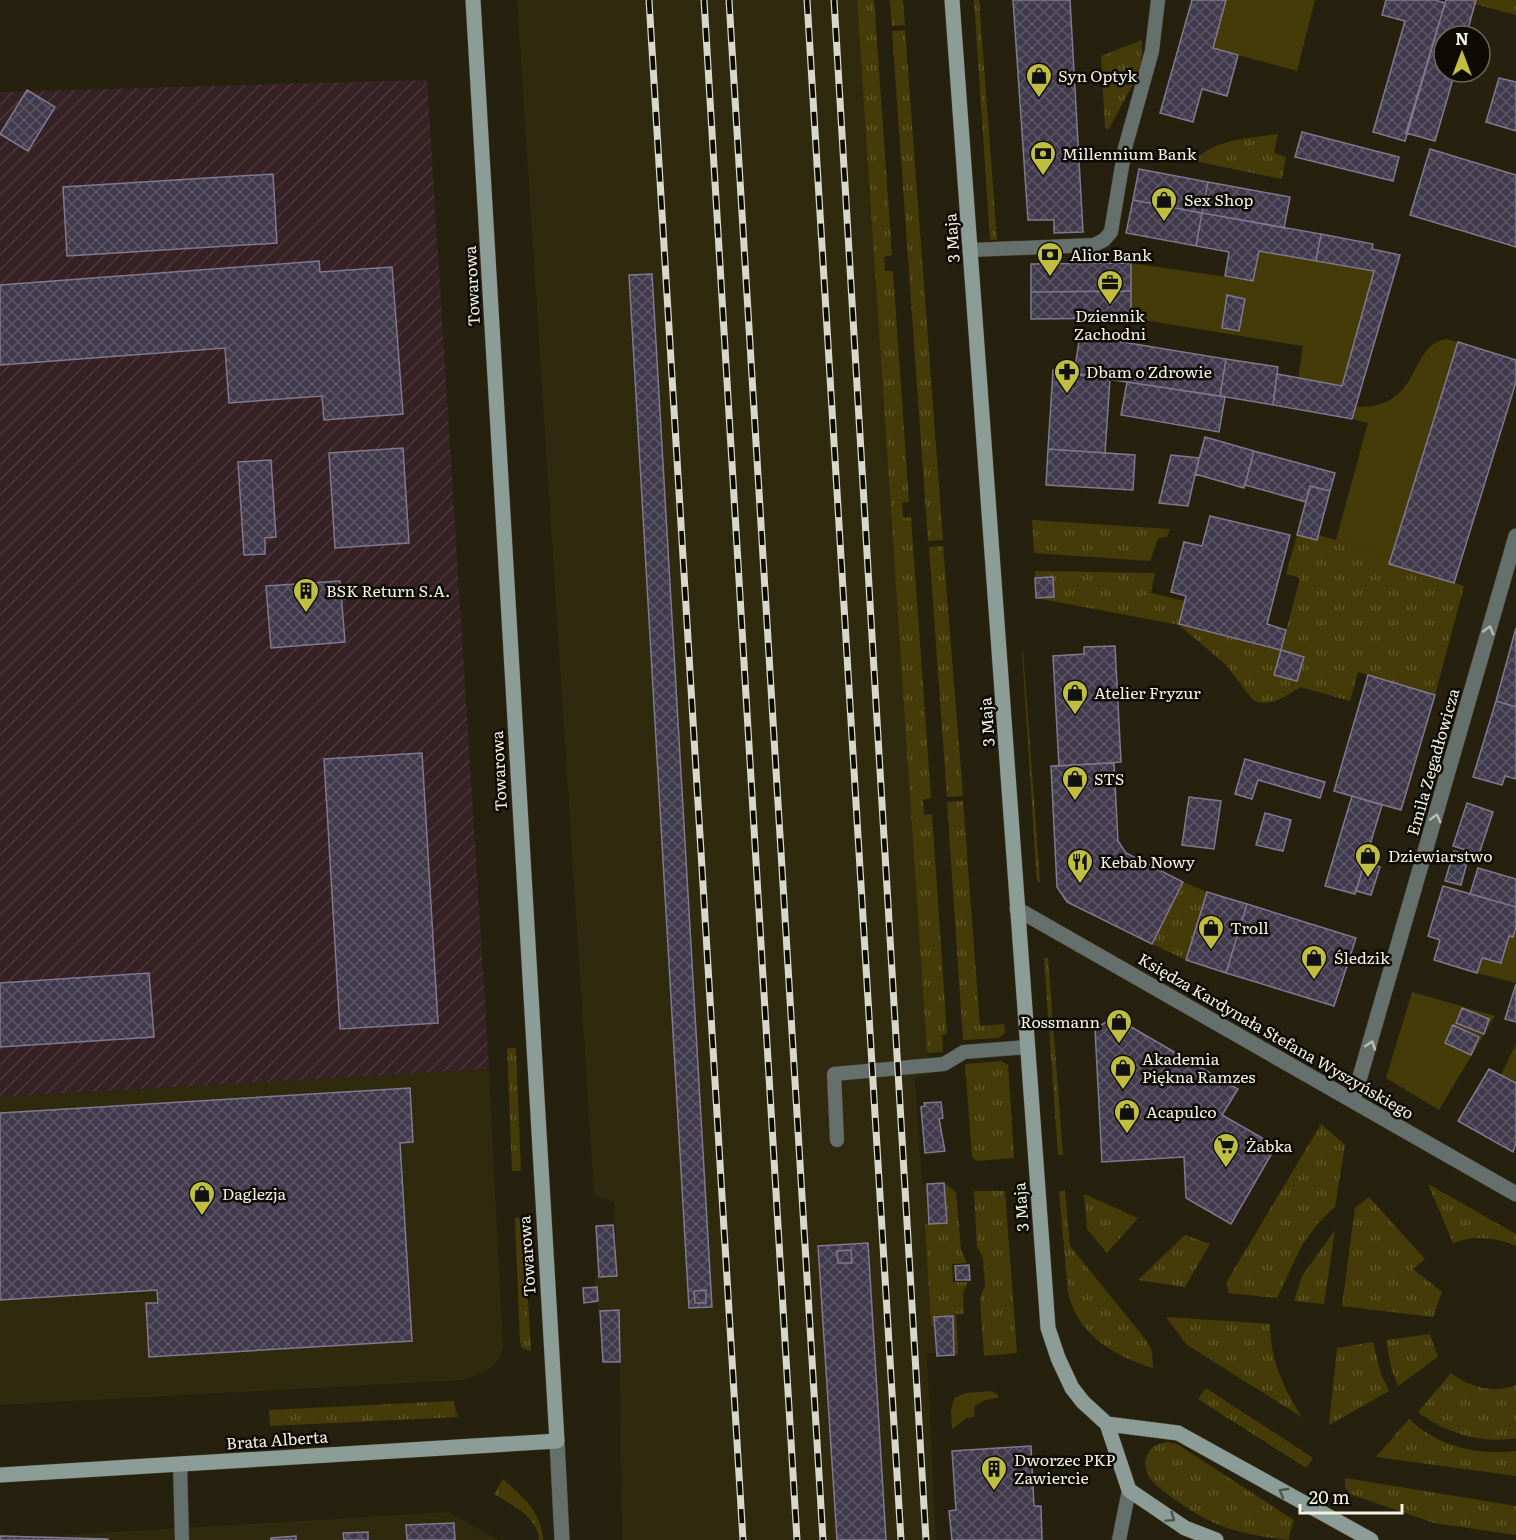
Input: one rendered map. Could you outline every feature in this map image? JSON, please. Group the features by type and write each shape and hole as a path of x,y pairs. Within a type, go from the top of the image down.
{"street":[{"name":"Towarowa","path":"473,0 562,1540"},
{"name":"3 Maja","path":"952,0 1048,1328 1058,1358 1072,1388 1083,1402 1107,1424 1129,1490"},
{"name":"Emila Zegadłowicza","path":"1353,1101 1516,536"},
{"name":"Księdza Kardynała Stefana Wyszyńskiego","path":"1017,909 1516,1194"},
{"path":"1107,1424 1178,1432 1371,1540"},
{"name":"Brata Alberta","path":"0,1475 557,1441"},
{"path":"1129,1490 1185,1528 1216,1540"}],"lane":[{"path":"971,250 1094,245 1104,240 1111,231 1125,148 1152,51 1158,0"},
{"path":"837,1140 834,1074 944,1064 964,1052 1027,1047"},
{"path":"180,1464 182,1540"},
{"path":"1119,1540 1129,1490"}],"shaded area":[{"path":"517,0 857,0 928,1066 928,1075 915,1077 922,1184 927,1184 929,1224 925,1224 931,1325 935,1326 937,1353 927,1354 936,1540 622,1540 619,1310 597,1313 598,1301 595,1287 595,1275 617,1275 614,1202 594,1195"},
{"path":"427,80 489,1069 0,1097 0,92"},
{"name":"Daglezja","path":"489,1069 503,1348 498,1361 489,1370 465,1380 0,1405 0,1097"},
{"path":"448,1512 499,1540 0,1540 0,1539"}],"green space":[{"path":"857,0 874,0 892,255 884,257 885,271 893,271 909,502 902,503 903,518 911,517 931,798 923,800 924,815 932,814 947,1034 942,1035 943,1052 927,1053"},
{"path":"890,0 903,0 905,25 892,26"},
{"path":"974,0 979,0 997,240 990,240"},
{"path":"1226,0 1315,0 1297,71 1213,48"},
{"path":"1476,0 1516,0 1516,15 1475,4"},
{"path":"905,30 943,540 928,541 892,31"},
{"path":"1142,40 1141,70 1108,130 1105,128 1101,56"},
{"path":"1278,134 1274,153 1286,157 1282,179 1195,161 1212,148 1222,144 1245,138"},
{"path":"1259,251 1374,271 1342,386 1298,378 1303,346 1131,318 1131,263 1253,281"},
{"path":"1447,339 1458,342 1392,556 1336,540 1368,423 1352,419 1356,407 1378,405 1393,398 1404,388 1425,352 1434,343"},
{"path":"1032,520 1170,529 1167,537 1158,538 1150,561 1034,553"},
{"path":"1297,535 1316,540 1318,535 1392,556 1390,564 1464,586 1435,695 1358,672 1350,701 1301,687 1278,700 1265,703 1253,700 1225,664 1179,625 1281,650 1300,578 1286,574","holes":["1304,657 1297,681 1274,675"]},
{"path":"943,546 963,796 947,797 929,547"},
{"path":"1035,571 1155,573 1151,593 1185,601 1179,625 1036,598 1054,597 1053,577 1035,578"},
{"path":"1023,650 1040,882 1037,882"},
{"path":"963,801 980,1026 1004,1024 1005,1032 999,1038 963,1040 947,802"},
{"path":"1183,882 1207,892 1186,960 1152,944"},
{"path":"1516,927 1516,983 1477,973 1482,958 1501,963 1509,936 1513,937"},
{"path":"1044,958 1048,958 1063,1155 1058,1155"},
{"path":"1412,992 1495,1016 1439,1110 1386,1078"},
{"path":"1516,1044 1516,1083 1501,1075"},
{"path":"507,1048 516,1048 521,1171 512,1171"},
{"path":"1001,1061 1008,1065 1014,1158 976,1161 972,1157 965,1064"},
{"path":"1321,1124 1345,1145 1335,1207 1319,1222 1302,1245 1277,1298 1229,1293 1226,1283"},
{"path":"944,1183 956,1192 961,1250 967,1263 952,1264 953,1282 968,1282 963,1293 964,1314 956,1314 958,1355 954,1355 953,1316 934,1317 935,1326 931,1326 925,1224 947,1223"},
{"path":"1428,1184 1516,1234 1516,1246 1485,1238 1453,1243"},
{"path":"974,1191 1005,1191 1017,1353 984,1356 980,1298 985,1286 983,1258 977,1247"},
{"path":"1059,1191 1065,1191 1070,1246 1146,1340 1152,1351 1153,1368 1125,1357 1100,1342 1080,1321 1073,1308 1068,1293"},
{"path":"1084,1194 1138,1218 1107,1253 1087,1229"},
{"path":"1369,1197 1425,1259 1413,1269 1442,1292 1433,1317 1342,1306 1355,1208"},
{"path":"515,1218 523,1218 531,1351 522,1348 520,1342"},
{"path":"1335,1230 1324,1304 1294,1301 1302,1276"},
{"path":"1185,1235 1210,1244 1185,1287 1138,1280"},
{"path":"1166,1317 1270,1324 1275,1361 1289,1395 1302,1417 1187,1345"},
{"path":"1430,1334 1438,1357 1398,1386 1391,1368 1386,1340"},
{"path":"1373,1342 1381,1374 1389,1391 1329,1425 1337,1348"},
{"path":"1451,1373 1465,1382 1482,1388 1500,1389 1516,1385 1516,1438 1490,1439 1464,1435 1440,1426 1418,1412"},
{"path":"1206,1388 1313,1458 1306,1468 1198,1399"},
{"path":"992,1391 998,1395 998,1398 986,1400 975,1406 974,1417 967,1418 952,1429 951,1411 954,1398 965,1393"},
{"path":"453,1401 458,1417 270,1426 269,1410"},
{"path":"1409,1419 1432,1436 1459,1447 1487,1452 1516,1451 1516,1476 1376,1457"},
{"path":"1168,1442 1177,1444 1294,1520 1288,1540 1254,1535 1213,1522 1185,1507 1161,1489 1149,1477 1146,1460 1148,1452 1153,1447"},
{"path":"1345,1478 1516,1506 1516,1535 1434,1523 1350,1494 1345,1487"},
{"path":"503,1479 530,1505 539,1521 543,1540 539,1540 534,1524 529,1518 494,1494"}],"building":[{"path":"1013,0 1070,0 1083,232 1054,233 1054,220 1028,220"},
{"path":"1192,0 1226,0 1213,48 1238,55 1227,96 1202,89 1193,122 1160,113"},
{"path":"1386,0 1435,0 1445,3 1439,24 1432,24 1432,48 1405,141 1373,132 1405,21 1382,15"},
{"path":"1446,0 1476,0 1469,24 1439,24"},
{"path":"1432,47 1432,84 1452,84 1435,141 1406,133"},
{"path":"1499,78 1516,82 1516,131 1486,122"},
{"path":"27,90 55,107 28,151 0,134"},
{"path":"1302,132 1399,157 1393,181 1295,157"},
{"path":"1430,149 1516,175 1516,247 1410,215"},
{"path":"1139,169 1208,182 1202,213 1133,200"},
{"path":"273,174 277,243 67,256 63,187"},
{"path":"1208,182 1290,197 1284,228 1202,213"},
{"name":"Sex Shop","path":"1133,200 1202,213 1196,246 1126,233"},
{"path":"1202,213 1321,234 1316,261 1259,251 1253,281 1225,276 1229,252 1196,246"},
{"path":"1321,234 1373,244 1372,249 1400,255 1352,419 1273,405 1277,374 1342,386 1374,271 1316,261"},
{"path":"319,261 320,272 392,267 403,414 324,420 322,396 229,403 225,348 0,365 0,285"},
{"path":"1131,263 1131,291 1031,292 1031,264"},
{"path":"652,274 712,1307 689,1308 629,275"},
{"path":"1131,291 1131,318 1031,319 1031,292"},
{"path":"1227,295 1245,299 1239,331 1222,328"},
{"path":"1080,335 1226,359 1220,396 1074,374"},
{"path":"1458,342 1516,360 1516,382 1454,583 1389,564"},
{"path":"1226,359 1278,367 1273,405 1220,396"},
{"path":"1053,370 1110,379 1105,453 1048,449"},
{"path":"1127,382 1225,397 1219,432 1121,415"},
{"path":"1205,437 1254,451 1244,488 1195,474"},
{"path":"403,448 409,543 335,548 329,453"},
{"path":"1048,449 1135,455 1133,490 1046,485"},
{"path":"1254,451 1335,473 1330,491 1310,486 1306,502 1245,485"},
{"path":"1171,455 1199,458 1188,506 1159,503"},
{"path":"271,460 276,537 265,538 265,554 244,555 238,462"},
{"path":"1310,486 1330,491 1317,540 1297,535"},
{"path":"1210,516 1290,535 1267,624 1286,630 1281,650 1179,624 1186,596 1171,592 1184,542 1202,546"},
{"path":"1053,577 1054,597 1036,598 1035,578"},
{"name":"BSK Return S.A.","path":"340,581 345,642 271,648 266,586"},
{"path":"1516,628 1516,707 1496,701"},
{"path":"1115,646 1121,762 1059,766 1053,656 1084,654 1084,647"},
{"path":"1281,650 1304,657 1297,681 1274,675"},
{"path":"1368,675 1435,695 1401,810 1334,791"},
{"path":"1496,701 1516,707 1516,779 1505,776 1502,785 1473,777"},
{"path":"422,753 438,1023 340,1029 324,759"},
{"path":"1245,759 1325,782 1320,798 1258,780 1252,799 1235,794"},
{"path":"1114,763 1118,841 1126,853 1183,882 1152,944 1067,902 1057,887 1051,766"},
{"path":"1352,796 1382,805 1355,894 1325,886"},
{"path":"1189,797 1221,801 1214,849 1182,845"},
{"path":"1467,803 1493,812 1479,854 1453,846"},
{"path":"1265,813 1291,820 1283,851 1256,845"},
{"path":"1454,851 1469,855 1461,885 1445,881"},
{"name":"Dziewiarstwo","path":"1365,862 1380,867 1371,895 1356,891"},
{"path":"1478,868 1516,879 1516,907 1470,894"},
{"path":"1443,886 1516,907 1516,927 1513,937 1509,936 1501,963 1482,958 1477,973 1434,960 1440,940 1428,936"},
{"path":"1207,892 1247,904 1226,973 1186,960"},
{"path":"1247,904 1356,938 1334,1006 1226,973"},
{"path":"149,973 154,1037 0,1047 0,983"},
{"path":"1516,984 1516,1022 1505,1019"},
{"path":"1462,1008 1489,1019 1484,1034 1456,1023"},
{"path":"1114,1017 1238,1089 1222,1115 1276,1146 1231,1224 1186,1198 1184,1157 1102,1162 1095,1029"},
{"path":"1453,1025 1479,1037 1471,1055 1445,1043"},
{"path":"1489,1069 1516,1083 1516,1143 1513,1152 1458,1121"},
{"name":"Daglezja","path":"410,1088 413,1142 400,1143 412,1341 149,1357 146,1303 158,1303 157,1290 0,1300 0,1113"},
{"path":"941,1102 943,1118 939,1119 945,1151 925,1153 921,1107 925,1106 924,1103"},
{"path":"944,1183 947,1223 929,1224 927,1184"},
{"path":"613,1225 617,1276 599,1277 596,1226"},
{"path":"868,1243 886,1540 837,1540 818,1246"},
{"path":"851,1250 852,1263 838,1263 837,1251"},
{"path":"969,1265 970,1280 956,1280 955,1266"},
{"path":"597,1287 598,1301 584,1303 583,1288"},
{"path":"706,1290 706,1303 695,1303 694,1291"},
{"path":"619,1310 620,1362 603,1362 600,1311"},
{"path":"953,1316 954,1355 937,1356 934,1317"},
{"name":"Dworzec PKP Zawiercie","path":"1031,1446 1034,1506 1041,1506 1042,1540 952,1540 949,1511 956,1510 952,1451"},
{"path":"454,1523 455,1540 407,1540 406,1525"},
{"path":"368,1532 368,1540 344,1540 343,1533"},
{"path":"0,1536 108,1539 108,1540 0,1540"},
{"path":"296,1536 296,1540 271,1540 271,1538"}],"railway":[{"path":"649,0 743,1540"},
{"path":"704,0 797,1540"},
{"path":"729,0 823,1540"},
{"path":"807,0 901,1540"},
{"path":"834,0 926,1540"}],"place":[{"name":"Syn Optyk","path":"1039,99"},
{"name":"Millennium Bank","path":"1043,177"},
{"name":"Sex Shop","path":"1164,223"},
{"name":"Alior Bank","path":"1050,278"},
{"name":"Dziennik Zachodni","path":"1110,306"},
{"name":"Dbam o Zdrowie","path":"1067,395"},
{"name":"BSK Return S.A.","path":"306,614"},
{"name":"Atelier Fryzur","path":"1075,716"},
{"name":"STS","path":"1075,802"},
{"name":"Dziewiarstwo","path":"1368,879"},
{"name":"Kebab Nowy","path":"1080,885"},
{"name":"Troll","path":"1211,951"},
{"name":"Śledzik","path":"1314,981"},
{"name":"Rossmann","path":"1119,1045"},
{"name":"Akademia Piękna Ramzes","path":"1123,1091"},
{"name":"Acapulco","path":"1127,1135"},
{"name":"Żabka","path":"1226,1169"},
{"name":"Daglezja","path":"202,1217"},
{"name":"Dworzec PKP Zawiercie","path":"994,1492"}]}
